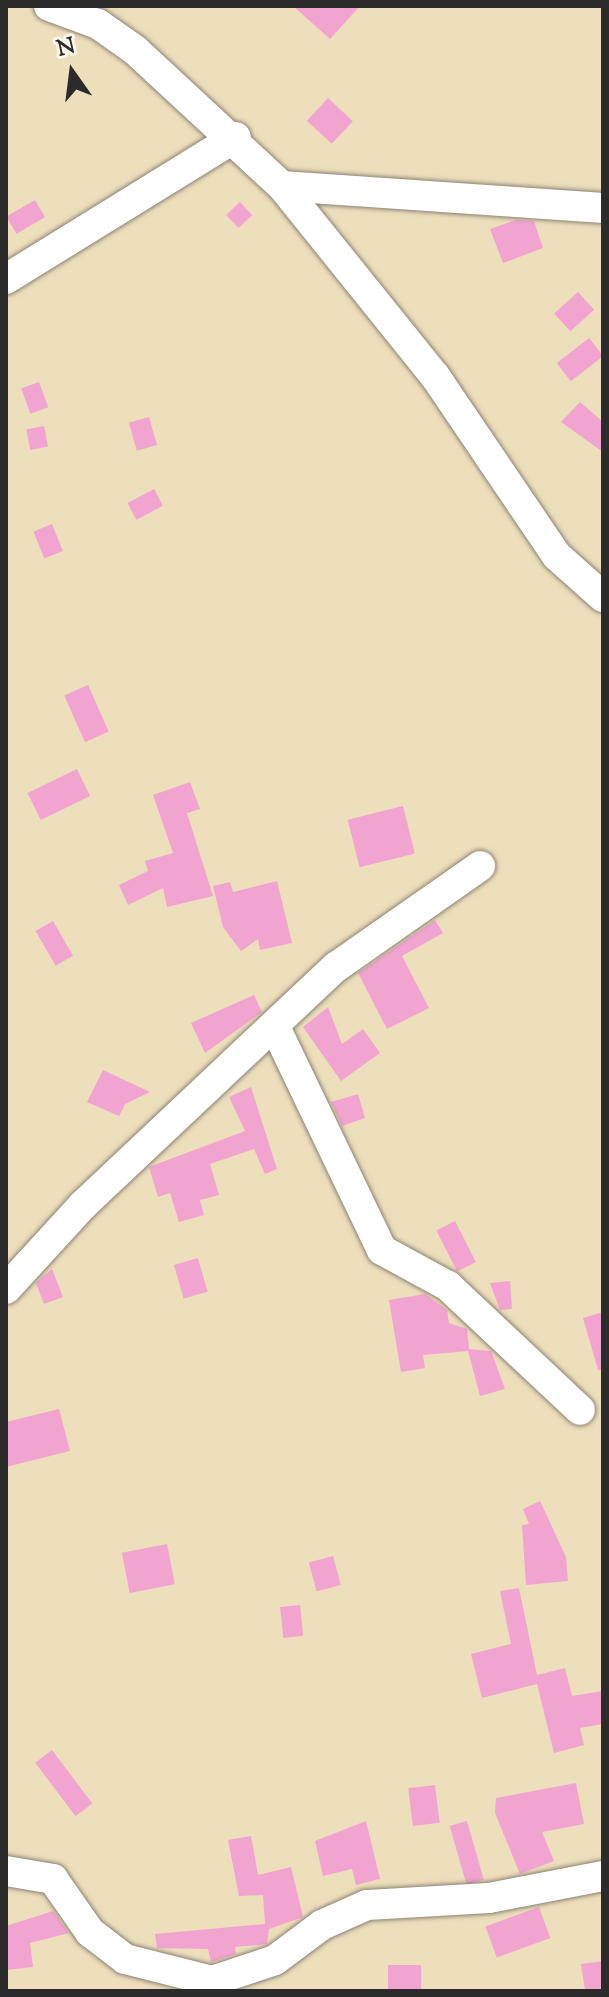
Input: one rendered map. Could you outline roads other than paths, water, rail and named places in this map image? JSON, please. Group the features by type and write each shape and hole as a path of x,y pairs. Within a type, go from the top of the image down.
{"street":[{"path":"49,6 98,24 135,50 236,137 282,186 435,376 557,556 603,597"},
{"path":"6,279 236,137"},
{"path":"282,186 603,208"},
{"path":"6,1289 82,1206 372,937 480,866"},
{"path":"276,1029 382,1250 448,1286 580,1410"},
{"path":"6,1871 53,1879 90,1932 125,1959 223,1981 367,1905 489,1898 603,1876"}]}
